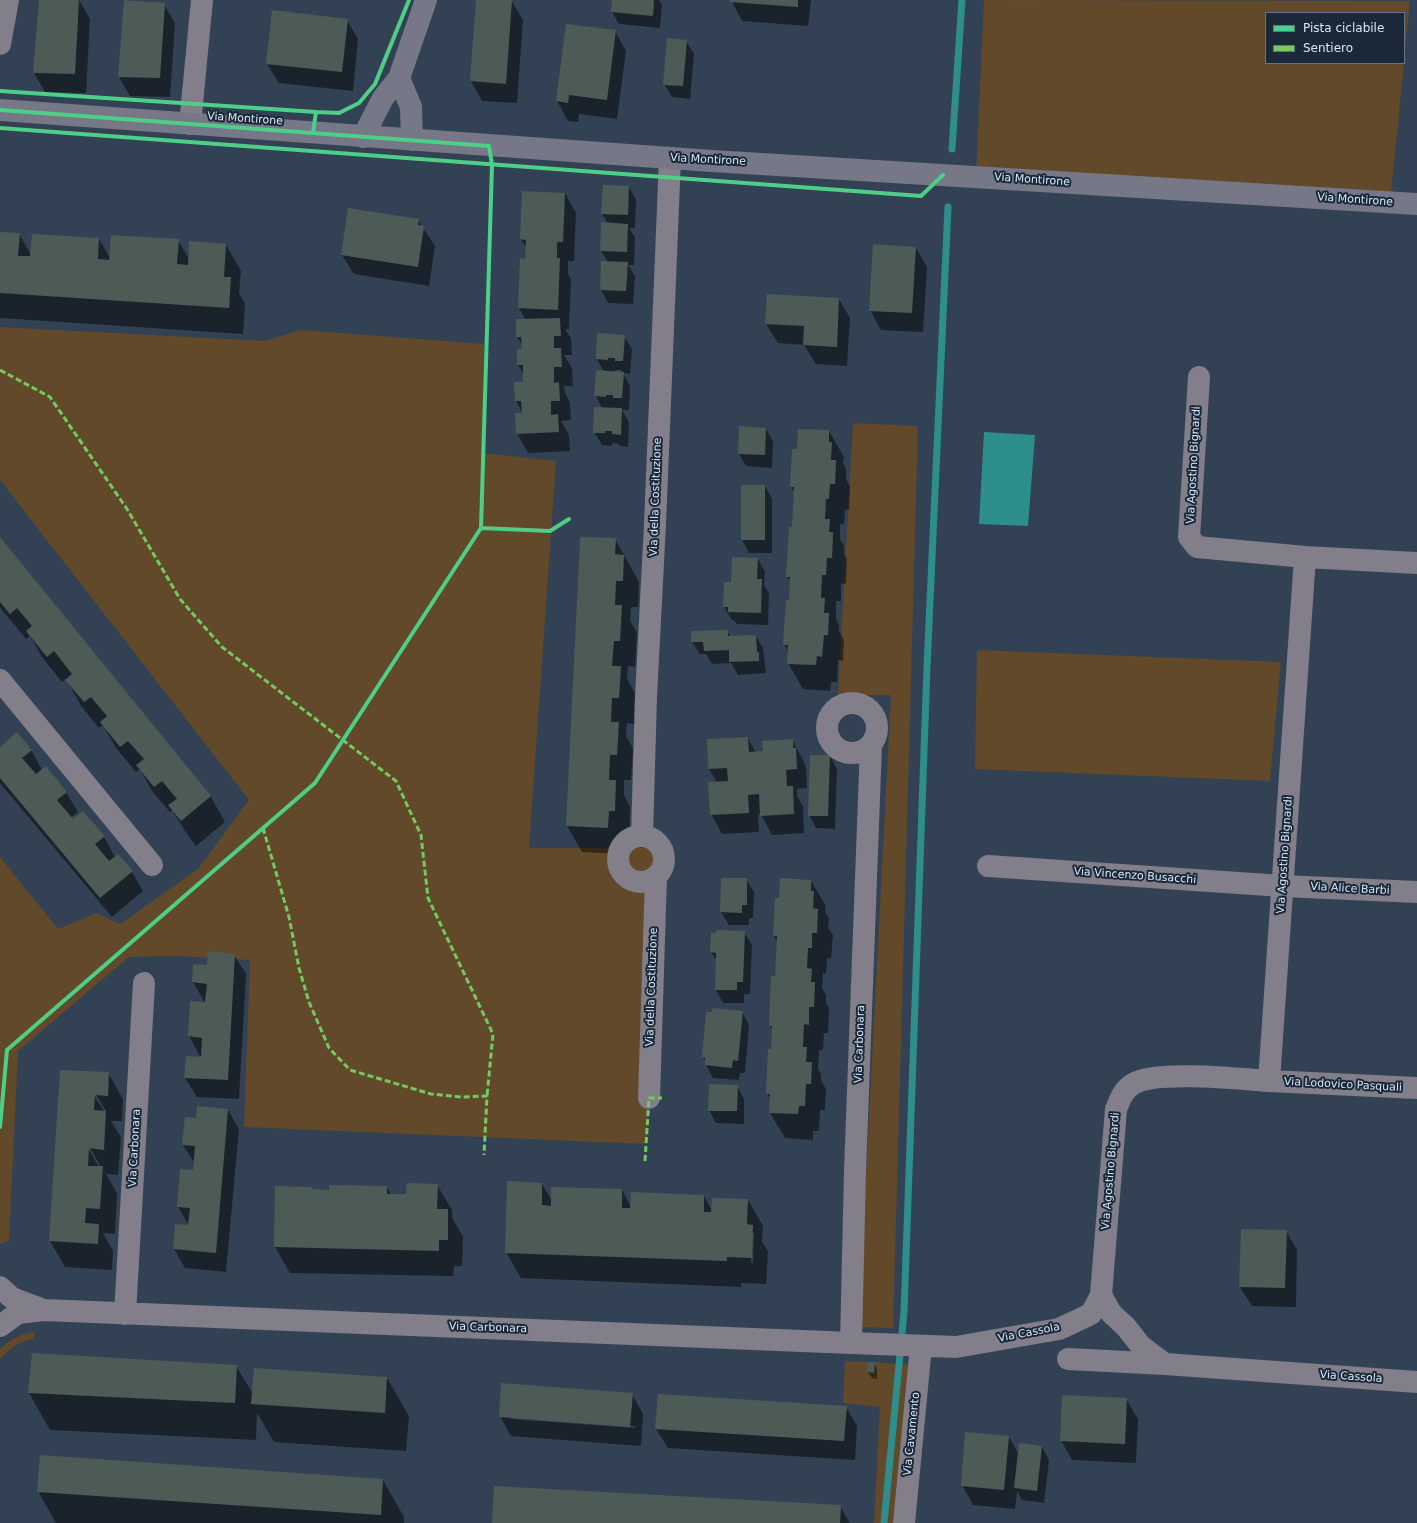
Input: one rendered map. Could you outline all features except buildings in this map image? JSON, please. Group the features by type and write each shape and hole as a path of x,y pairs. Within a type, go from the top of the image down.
{"street":[{"path":"0,44 8,0"},
{"path":"190,124 202,0"},
{"path":"363,137 383,98 399,78 426,0"},
{"path":"399,78 411,107 412,140"},
{"name":"Via Montirone","path":"0,110 670,158 1417,204"},
{"name":"Via della Costituzione","path":"648,1098 656,876 662,869 664,860 663,851 658,843 651,838 642,836 646,697 655,524 670,158"},
{"name":"Via Agostino Bignardi","path":"1101,1295 1116,1109 1122,1094 1133,1084 1153,1078 1194,1077 1269,1081 1305,557 1197,546 1190,537 1199,377"},
{"path":"1305,557 1417,563"},
{"path":"3,690 152,865"},
{"name":"Via Carbonara","path":"851,1344 855,1171 871,745"},
{"path":"642,836 628,840 622,845 619,852 619,866 628,878 635,881 642,882 656,876"},
{"name":"Via Vincenzo Busacchi","path":"988,866 1283,886"},
{"name":"Via Alice Barbi","path":"1283,886 1417,892"},
{"name":"Via Carbonara","path":"125,1314 144,983"},
{"name":"Via Lodovico Pasquali","path":"1269,1081 1417,1088"},
{"path":"1101,1295 1111,1313 1126,1327 1142,1346 1165,1364"},
{"name":"Via Cassola","path":"921,1346 956,1347 1059,1329 1091,1314 1101,1295"},
{"path":"0,1326 6,1302"},
{"name":"Via Carbonara","path":"6,1302 44,1310 125,1314 921,1346"},
{"name":"Via Cavamento","path":"904,1523 921,1346"},
{"name":"Via Cassola","path":"1068,1359 1165,1364 1417,1382"}],"shaded area":[{"path":"984,0 1410,1 1405,50 1405,12 1265,12 1265,64 1404,64 1390,203 976,177"},
{"path":"0,327 265,341 300,330 484,344 482,453 556,461 529,848 656,848 651,972 647,1144 244,1127 250,960 178,956 129,957 18,1051 9,1241 0,1244 0,857 58,929 96,913 120,924 198,869 249,800 0,480"},
{"path":"853,423 918,426 893,1328 858,1327 891,695 838,695"},
{"path":"984,432 1035,435 1028,526 979,524"},
{"path":"977,650 1281,662 1270,781 975,769"},
{"path":"35,1332 34,1339 16,1346 0,1359 0,1349 8,1342 25,1334"},
{"path":"845,1361 868,1362 868,1373 874,1373 875,1362 910,1365 895,1523 874,1523 880,1407 843,1403"}],"waterway":[{"path":"952,149 962,0"},
{"path":"884,1523 904,1312 927,667 948,207"}],"marked path":[{"path":"0,370 50,397 127,509 180,599 222,647 396,781 421,835 428,898 493,1034 487,1096"},
{"path":"263,828 289,917 299,968 309,1002 329,1048 350,1070 431,1094 461,1097 487,1096 484,1155"},
{"path":"645,1161 649,1098 662,1098"}],"cycle path":[{"path":"313,133 316,112 339,113 359,103 375,84 409,0"},
{"path":"0,91 316,112"},
{"path":"0,110 489,146 492,165 481,528 315,783 7,1050 0,1127"},
{"path":"0,128 921,196 943,175"},
{"path":"481,528 550,531 569,519"}]}
